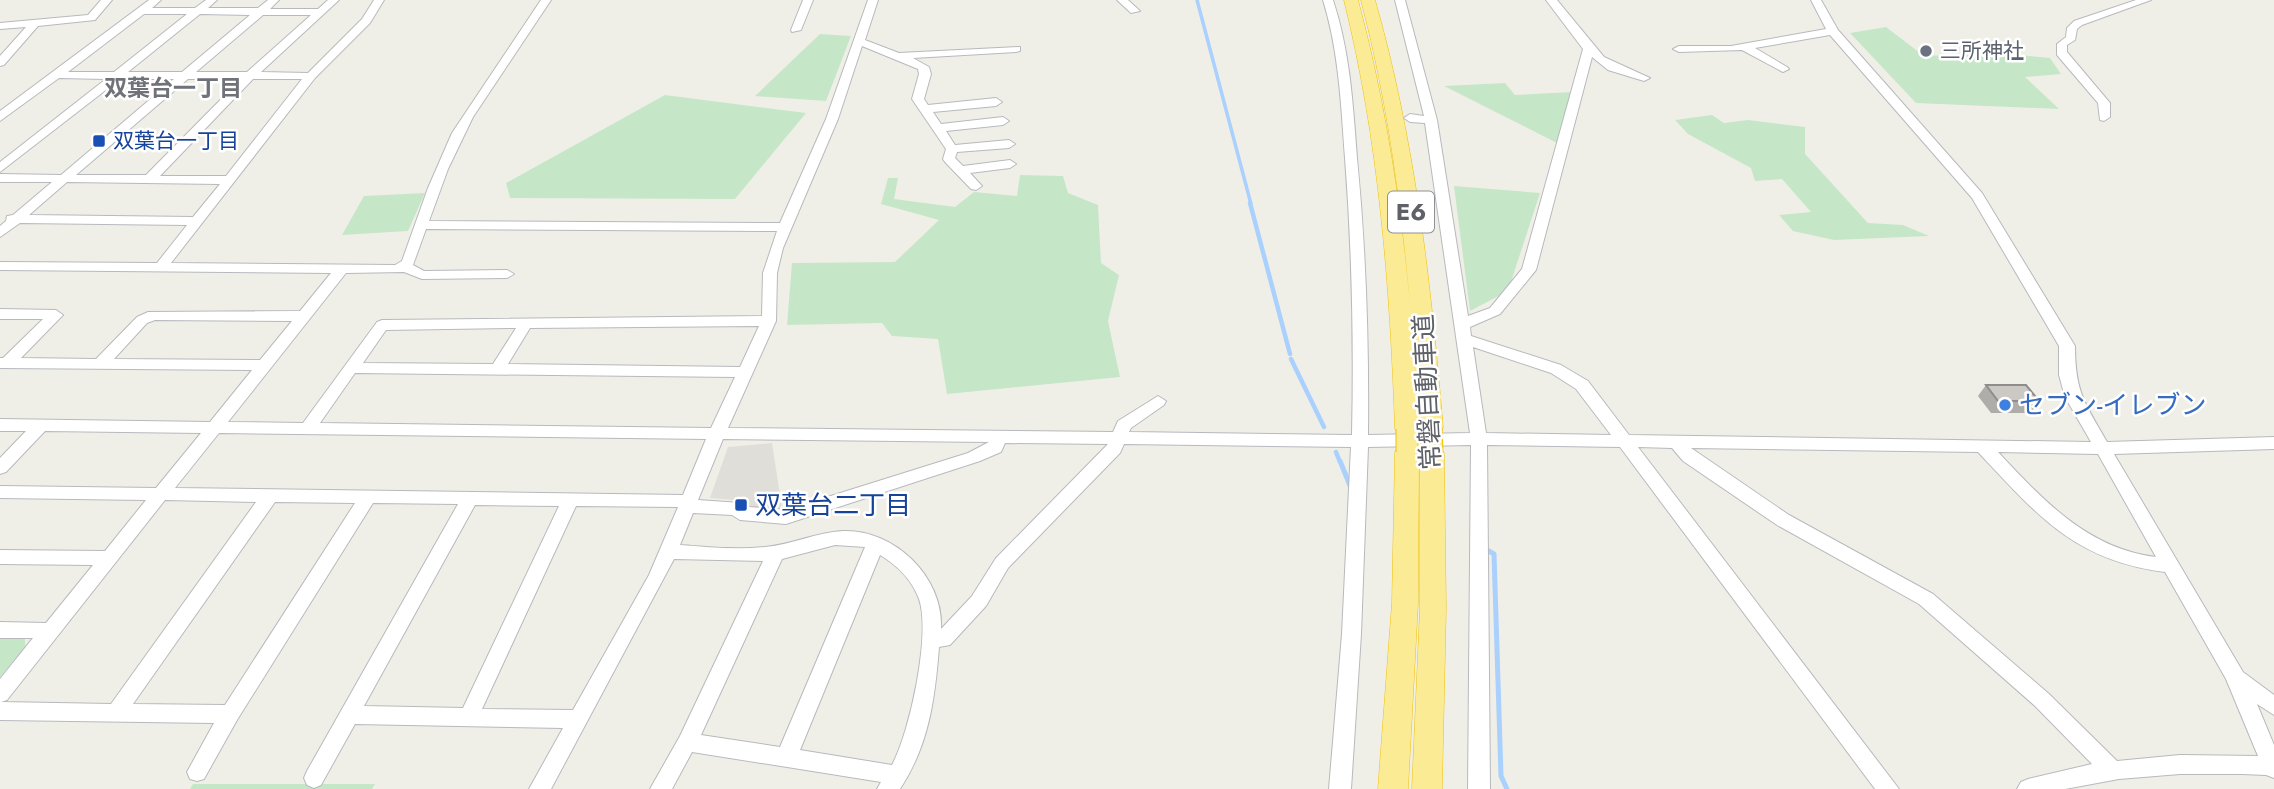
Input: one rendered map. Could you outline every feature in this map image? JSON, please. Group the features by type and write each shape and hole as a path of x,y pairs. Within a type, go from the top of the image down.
{"highway":[{"name":"常磐自動車道","path":"1351,0 1364,49 1389,184 1419,441 1433,608 1427,789"},
{"name":"常磐自動車道","path":"1368,0 1387,73 1408,184 1422,307 1419,441 1393,789"}],"street":[{"path":"0,26 91,18 107,0"},
{"path":"0,117 156,0"},
{"path":"0,168 212,0"},
{"path":"0,233 274,0"},
{"path":"149,180 250,76 334,0"},
{"path":"161,267 312,76 366,21 379,0"},
{"path":"0,266 341,270 403,266 408,263 420,225 466,118 528,32 546,0"},
{"path":"796,30 808,0"},
{"path":"540,789 669,552 717,433 769,321 770,273 784,227 832,119 873,0"},
{"path":"1122,0 1135,12"},
{"path":"1328,0 1335,19 1349,117 1359,250 1362,441 1340,789"},
{"path":"1400,0 1431,120 1479,439 1479,789"},
{"path":"1550,0 1580,34 1588,50 1608,65 1644,78"},
{"path":"1816,0 1833,31 1977,196 2067,346 2067,375 2073,397 2168,565 2235,676 2273,767 2236,763 2110,768 2028,789"},
{"path":"2104,117 2104,103 2061,52 2063,44 2071,38 2072,28 2078,23 2146,0"},
{"path":"142,11 320,12"},
{"path":"0,63 34,24"},
{"path":"1679,49 1743,47 1833,31"},
{"path":"858,41 923,67 925,74 918,99 952,149"},
{"path":"1743,47 1766,57 1783,69"},
{"path":"898,56 1016,49"},
{"path":"1462,332 1495,311 1529,270 1588,50"},
{"path":"58,75 312,76"},
{"path":"925,109 996,102"},
{"path":"1349,117 1366,116"},
{"path":"1410,118 1431,120"},
{"path":"938,128 1003,121"},
{"path":"952,149 1009,144"},
{"path":"952,149 948,159 976,186"},
{"path":"959,170 1010,164"},
{"path":"0,178 230,180"},
{"path":"0,219 198,220"},
{"path":"420,225 784,227"},
{"path":"403,266 422,275 508,274"},
{"path":"0,694 341,270"},
{"path":"0,314 56,314 4,363"},
{"path":"99,365 142,320 153,315 302,316"},
{"path":"308,428 382,325 769,321"},
{"path":"498,369 525,325"},
{"path":"1462,332 1556,369 1582,385 1888,789"},
{"path":"4,363 263,365"},
{"path":"352,368 744,372"},
{"path":"930,640 943,639 979,601 1002,563 1114,449 1124,425 1137,413 1158,401"},
{"path":"0,425 1362,441 1479,439 1678,444 2104,448 2274,443"},
{"path":"0,468 40,426"},
{"path":"0,492 571,499 689,504 741,509 740,513 786,517 974,457 995,448 1000,436"},
{"path":"1678,444 1689,457 1783,520 1926,599 2042,700 2110,768"},
{"path":"1983,447 2049,516 2079,537 2131,563 2168,565"},
{"path":"115,714 269,497"},
{"path":"197,772 230,714 368,497"},
{"path":"314,778 470,498"},
{"path":"468,718 571,499"},
{"path":"669,552 776,553 830,539 854,537 891,549 905,561 929,603 930,640 922,718 915,746 893,782 786,758 687,742"},
{"path":"786,758 876,543"},
{"path":"661,789 687,742 776,553"},
{"path":"0,557 109,558"},
{"path":"0,630 51,631"},
{"path":"2235,676 2274,706"},
{"path":"0,711 230,714"},
{"path":"351,715 579,719"}],"shaded area":[{"path":"772,443 783,515 744,511 746,501 710,498 728,447"}],"green space":[{"path":"1886,27 1924,56 2000,53 2050,58 2061,74 2025,77 2059,109 1916,103 1850,33"},
{"path":"820,34 851,36 826,101 755,96"},
{"path":"1505,83 1515,95 1572,92 1557,143 1444,86"},
{"path":"665,95 806,113 735,199 510,198 506,183"},
{"path":"1712,115 1724,123 1748,120 1805,127 1805,154 1868,223 1903,225 1929,236 1834,240 1793,231 1779,215 1811,212 1782,179 1755,181 1751,168 1688,134 1675,120"},
{"path":"1020,175 1063,176 1068,193 1098,205 1101,263 1119,275 1108,321 1120,377 947,394 938,339 892,336 882,323 787,325 792,263 895,262 939,220 881,204 888,178 898,178 894,199 955,207 974,192 1017,196"},
{"path":"1454,186 1540,193 1508,291 1470,311"},
{"path":"425,193 408,231 342,235 364,196"},
{"path":"0,638 25,638 25,647 0,677"},
{"path":"193,784 375,784 372,789 190,789"}],"building":[{"path":"1986,385 2026,385 2039,401 1998,401"}],"waterway":[{"path":"1197,0 1251,204"},
{"path":"1250,203 1290,354"},
{"path":"1291,359 1324,427"},
{"path":"1336,452 1340,462"},
{"path":"1340,461 1351,488"},
{"path":"1487,550 1494,554 1501,776 1507,789"}],"place":[{"name":"三所神社","path":"1926,51"},
{"name":"双葉台一丁目","path":"99,141"},
{"name":"セブン-イレブン","path":"2005,405"},
{"name":"双葉台二丁目","path":"741,505"}],"district":[{"name":"双葉台一丁目","path":"173,88"}]}
